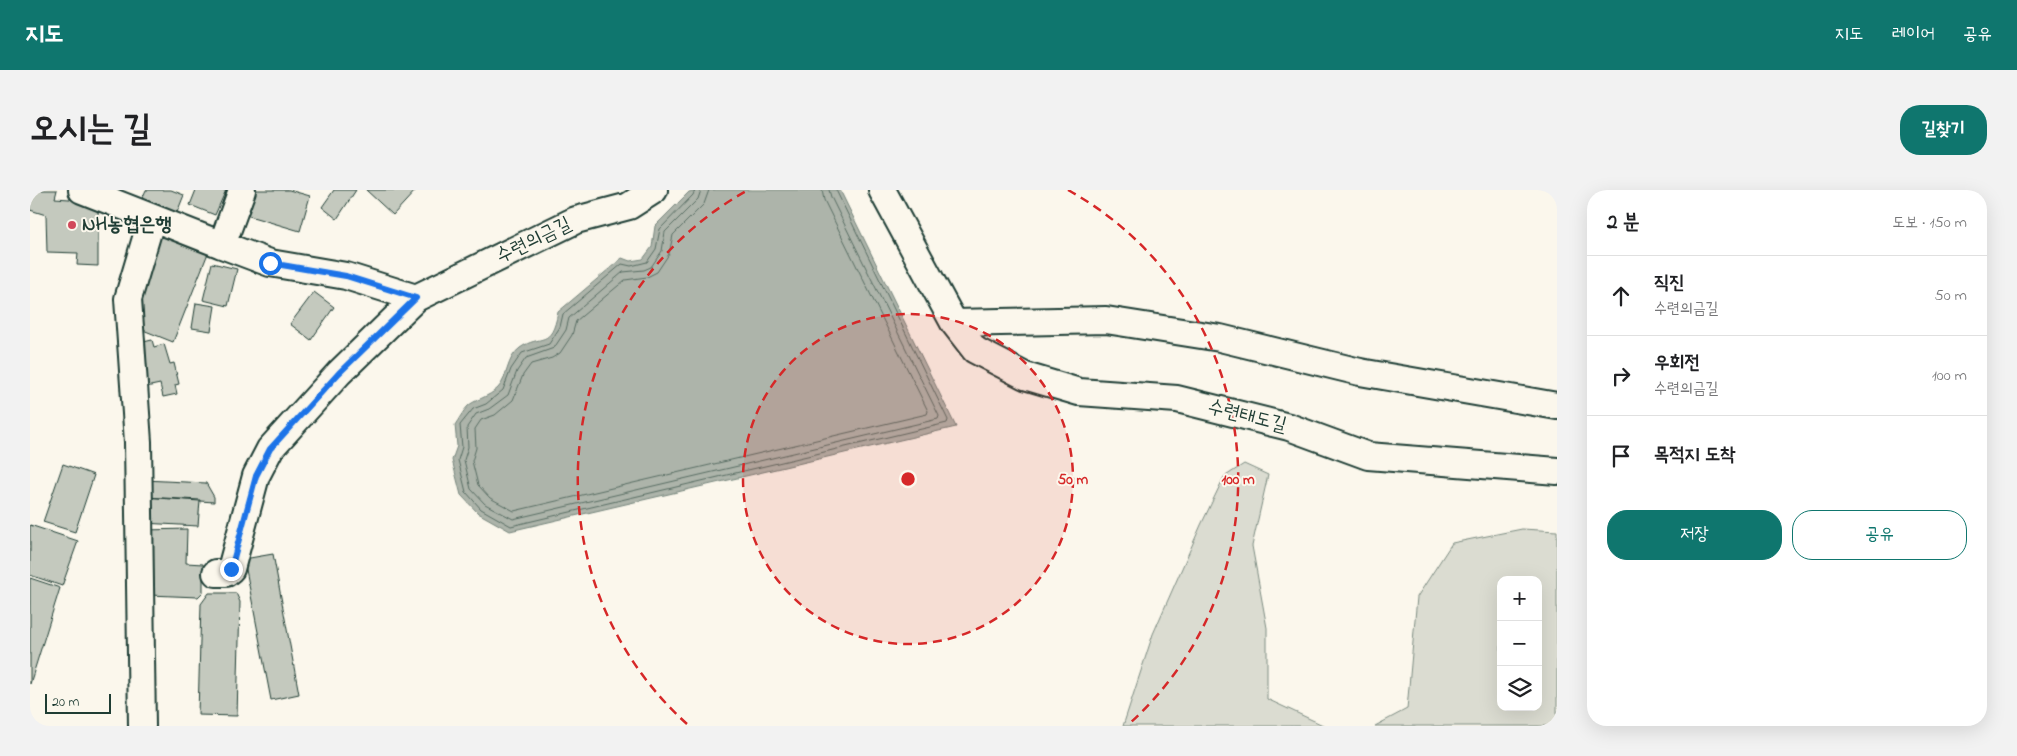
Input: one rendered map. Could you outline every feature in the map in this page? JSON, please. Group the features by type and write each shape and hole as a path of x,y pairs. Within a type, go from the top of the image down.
{"street":[{"path":"82,190 270,263 346,276 416,298"},
{"path":"222,245 242,190"},
{"name":"수련의금길","path":"216,574 226,573 231,569 256,476 276,440 339,373 416,298 576,220 629,206 654,190"},
{"name":"수련태도길","path":"882,190 954,323 975,350 1025,376 1079,392 1177,399 1289,426 1368,456 1557,471"},
{"path":"142,726 138,442 128,299 152,218"},
{"path":"954,323 1106,320 1220,338 1360,372 1557,406"}],"shaded area":[{"path":"1244,464 1268,475 1252,546 1267,628 1267,699 1325,726 1123,726 1153,634 1201,525 1224,477"},
{"path":"1522,529 1557,531 1557,726 1375,726 1407,709 1417,597 1452,543"}],"water":[{"path":"698,190 840,190 956,427 510,531 478,513 461,495 452,460 457,446 455,425 466,408 498,388 504,379 515,352 527,344 548,336 552,332 558,312 622,258 630,261 643,259 652,247 655,226 689,192"}],"building":[{"path":"30,190 57,190 55,198 98,201 98,266 77,265 78,253 47,252 46,215 30,210"},
{"path":"146,190 171,190 184,195 176,215 141,201"},
{"path":"196,190 226,190 215,215 190,205"},
{"path":"246,190 289,190 310,196 300,231 239,213"},
{"path":"334,190 356,190 337,219 322,207"},
{"path":"366,190 416,190 393,215"},
{"path":"163,230 210,248 173,342 133,326 132,310"},
{"path":"212,263 237,269 228,306 203,300"},
{"path":"314,292 334,307 311,340 290,324"},
{"path":"196,303 215,306 211,331 192,328"},
{"path":"152,340 154,347 164,344 170,364 174,363 179,384 175,385 177,394 163,397 160,384 146,387 135,344"},
{"path":"63,464 94,475 75,532 43,522"},
{"path":"144,480 206,483 214,497 214,502 143,497"},
{"path":"145,497 200,500 198,526 143,523"},
{"path":"30,525 78,541 62,586 30,575"},
{"path":"187,529 186,563 203,564 203,592 198,597 149,595 145,530"},
{"path":"273,554 299,694 271,700 244,559"},
{"path":"30,578 60,588 30,684"},
{"path":"209,593 236,593 240,602 237,716 198,715 201,604"}],"place":[{"name":"NH농협은행","path":"72,225"}],"route":[{"path":"231,569 240,545 242,522 256,476 276,440 339,373 416,298 346,276 270,263"}]}
